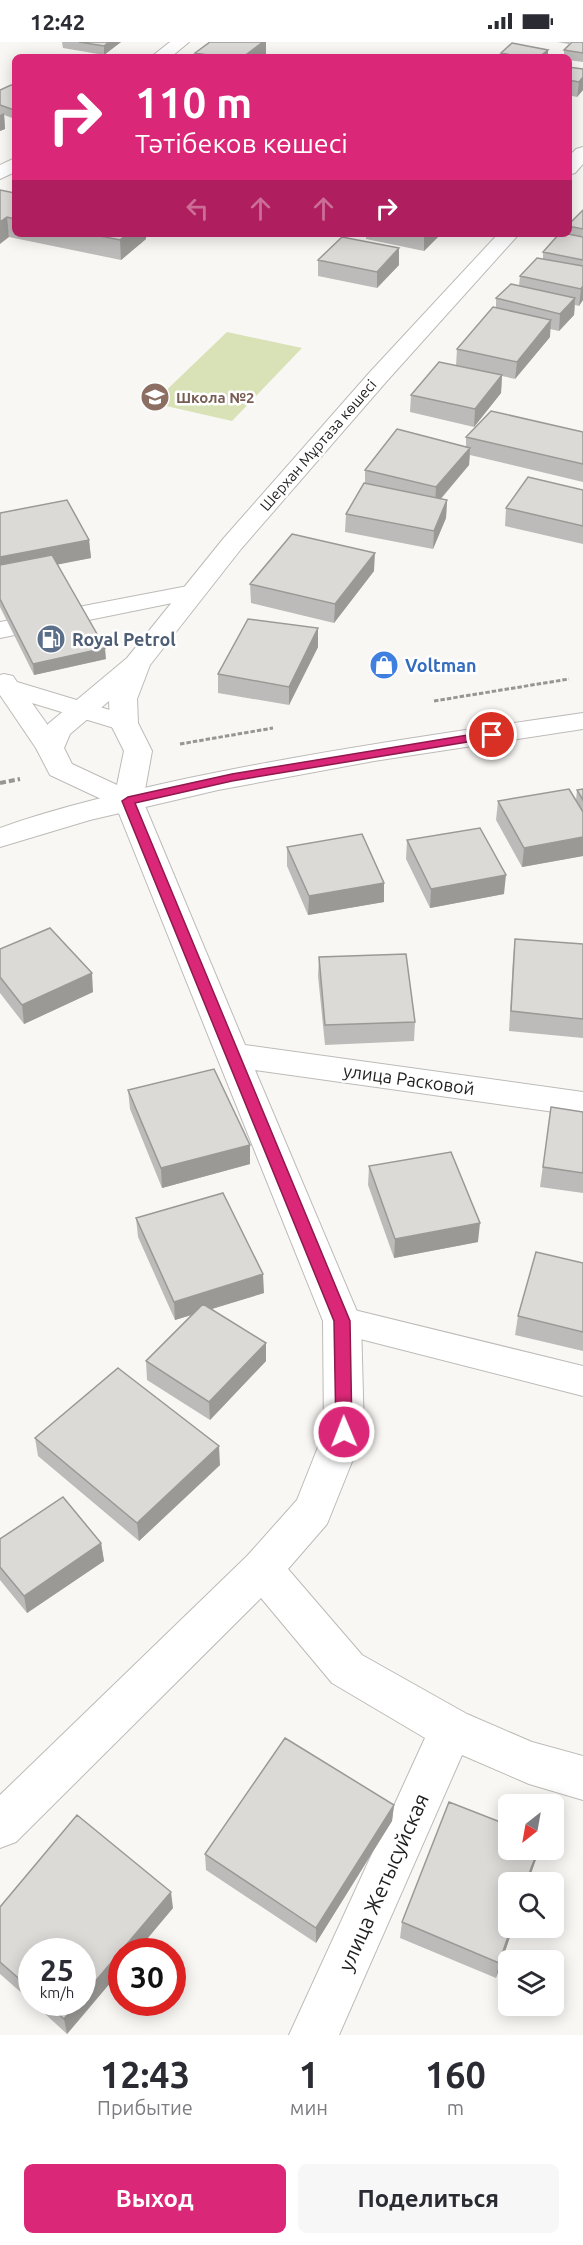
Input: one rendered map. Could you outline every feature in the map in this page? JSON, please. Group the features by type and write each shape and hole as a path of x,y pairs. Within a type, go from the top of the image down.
{"street":[{"path":"164,54 181,42"},
{"path":"572,176 583,153"},
{"name":"Шерхан Мұртаза көшесі","path":"137,664 232,544 378,376 506,237"},
{"path":"128,801 60,769 50,748 58,730 137,664"},
{"path":"0,1826 262,1569 313,1511 344,1432 342,1321 128,801 138,751 124,723 123,699 137,664"},
{"path":"0,838 128,801 266,771 583,721"},
{"name":"улица Расковой","path":"234,1055 583,1104"},
{"path":"262,1569 347,1669 451,1729 529,1763 583,1778"},
{"name":"улица Жетысуйская","path":"314,2035 451,1729"}],"lane":[{"path":"0,630 194,592"},
{"path":"3,683 124,723"},
{"path":"3,683 50,748"},
{"path":"342,1321 583,1381"}],"green space":[{"path":"227,332 302,348 232,421 153,403"}],"building":[{"path":"79,42 109,42 104,46"},
{"path":"210,42 263,42 247,54 195,53"},
{"path":"572,42 583,42 583,53 564,50"},
{"path":"512,43 548,50 543,54 501,53"},
{"path":"572,68 583,69 583,77 579,82 572,81"},
{"path":"12,85 12,109 0,105 0,90"},
{"path":"0,190 12,192 12,218 7,217 0,222"},
{"path":"583,210 583,229 572,227 572,221"},
{"path":"572,235 583,237 583,260 543,252 556,237 572,237"},
{"path":"105,237 124,237 120,240"},
{"path":"342,237 399,248 377,272 318,260"},
{"path":"537,258 583,266 583,286 581,289 520,276"},
{"path":"511,284 575,298 560,314 496,298"},
{"path":"493,307 551,320 517,362 457,349"},
{"path":"439,362 502,375 475,409 411,395"},
{"path":"491,411 583,432 583,464 466,437"},
{"path":"397,429 470,448 436,487 365,470"},
{"path":"528,477 583,490 583,526 506,508"},
{"path":"364,483 447,500 434,531 346,514"},
{"path":"67,500 89,540 0,557 0,513"},
{"path":"292,534 375,553 335,604 250,584"},
{"path":"52,555 105,648 33,664 0,599 0,565"},
{"path":"248,619 318,628 289,687 218,674"},
{"path":"569,789 583,812 583,837 524,848 498,801"},
{"path":"583,789 583,800 577,790"},
{"path":"480,828 506,875 431,889 407,840"},
{"path":"362,834 384,883 309,896 287,847"},
{"path":"50,928 92,973 22,1005 0,977 0,949"},
{"path":"515,939 583,944 583,1019 511,1011"},
{"path":"406,954 415,1022 325,1025 319,957"},
{"path":"214,1069 250,1145 161,1168 128,1090"},
{"path":"551,1107 583,1112 583,1173 543,1167"},
{"path":"451,1152 480,1223 395,1239 369,1166"},
{"path":"223,1193 263,1274 174,1302 136,1218"},
{"path":"536,1252 583,1263 583,1332 518,1316"},
{"path":"203,1304 266,1343 209,1402 146,1361"},
{"path":"118,1368 219,1446 137,1523 35,1438"},
{"path":"63,1497 101,1543 24,1596 0,1567 0,1539"},
{"path":"285,1738 394,1805 316,1928 205,1854"},
{"path":"449,1802 498,1821 498,1860 534,1860 530,1872 498,1872 498,1938 508,1938 503,1950 498,1950 498,1963 402,1922"},
{"path":"77,1815 171,1892 132,1938 108,1938 108,1966 96,1980 96,1938 18,1938 18,1978 0,1962 0,1907"}],"place":[{"name":"Школа №2","path":"155,397"},
{"name":"Royal Petrol","path":"51,639"},
{"name":"Voltman","path":"384,665"}],"route":[{"path":"344,1432 342,1321 128,801 232,777 492,735"}]}
